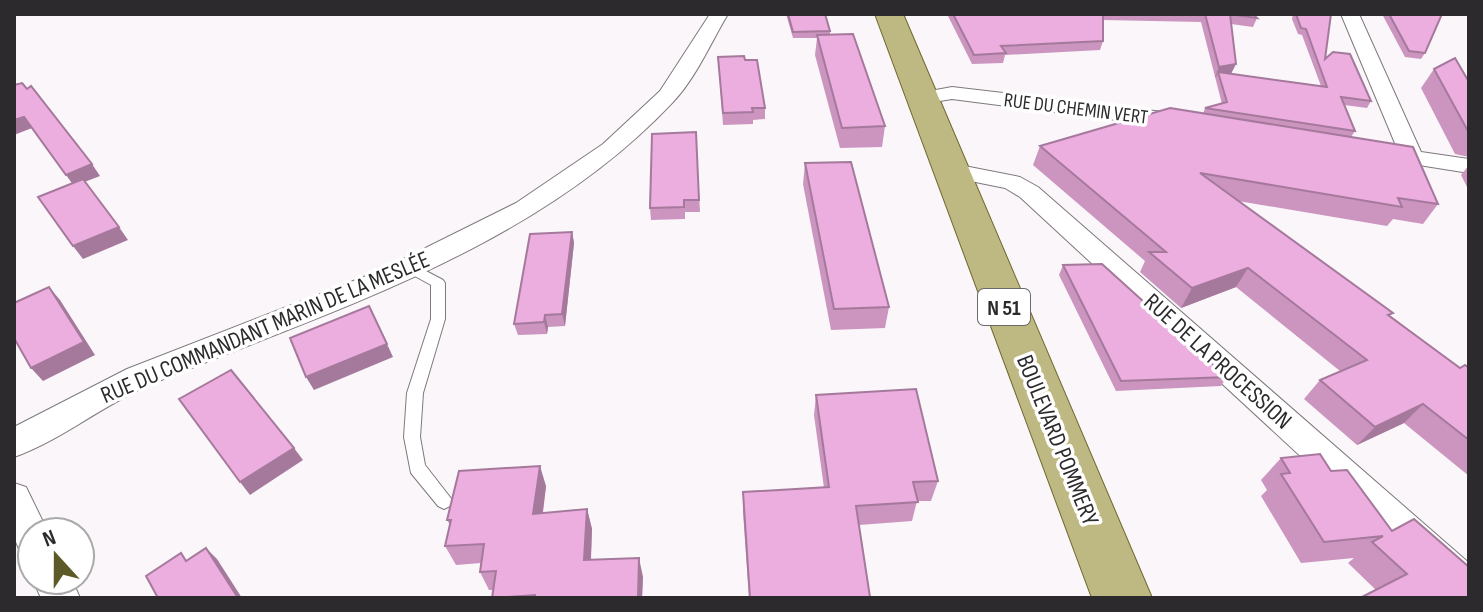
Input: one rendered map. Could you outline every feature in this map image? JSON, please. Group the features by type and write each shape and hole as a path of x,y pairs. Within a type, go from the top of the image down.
{"main road":[{"name":"BOULEVARD POMMERY","path":"889,14 1122,598"}],"street":[{"name":"RUE DU COMMANDANT MARIN DE LA MESLÉE","path":"14,443 138,377 409,267 525,209 611,149 668,95 719,14"},
{"path":"1350,14 1412,157"},
{"name":"RUE DU CHEMIN VERT","path":"921,98 952,93 1197,124"},
{"path":"1365,150 1469,166"},
{"name":"RUE DE LA PROCESSION","path":"949,170 1012,182 1029,192 1469,587"}],"lane":[{"path":"409,267 438,283 438,319 415,393 412,437 417,468 444,501"}],"building":[{"path":"788,14 825,14 830,31 793,32"},
{"path":"953,14 1103,14 1103,41 1001,46 1006,53 974,55"},
{"path":"1205,14 1230,14 1236,64 1219,67"},
{"path":"1230,14 1253,14 1257,18"},
{"path":"1296,14 1331,14 1325,59 1333,52 1350,54 1371,101 1341,97 1355,131 1205,108 1227,102 1218,72 1327,87 1306,29 1301,28"},
{"path":"1389,14 1442,14 1425,53 1409,51"},
{"path":"853,34 885,126 842,128 817,35"},
{"path":"744,56 745,60 757,60 765,108 752,108 753,112 723,113 718,57"},
{"path":"1455,58 1469,82 1469,133 1434,69"},
{"path":"22,83 27,89 31,86 92,164 66,175 24,117 14,120 14,85"},
{"path":"1170,108 1413,147 1438,204 1398,198 1402,207 1200,173 1393,313 1388,315 1460,368 1465,365 1469,368 1469,440 1423,404 1375,427 1320,380 1367,360 1248,268 1192,288 1149,252 1166,252 1040,146"},
{"path":"696,132 699,200 684,200 684,207 650,208 652,134"},
{"path":"851,162 889,307 834,309 805,163"},
{"path":"83,179 119,227 73,246 38,197"},
{"path":"572,232 562,314 545,315 544,322 514,324 530,234"},
{"path":"1102,264 1227,377 1121,381 1063,265"},
{"path":"49,287 84,342 31,368 14,338 14,303"},
{"path":"369,306 387,344 306,377 290,338"},
{"path":"231,370 294,448 240,482 179,399"},
{"path":"916,389 938,481 913,482 918,502 856,506 870,597 750,598 743,492 829,487 816,395"},
{"path":"1320,454 1331,471 1347,470 1392,531 1414,519 1469,567 1469,598 1360,598 1407,574 1372,542 1383,536 1324,542 1281,474 1290,473 1281,458"},
{"path":"540,466 533,514 587,509 584,560 639,558 638,598 535,598 535,595 492,598 496,571 480,572 484,544 445,546 451,520 447,520 459,471"},
{"path":"206,548 238,598 158,598 146,576 181,553 186,561"}]}
